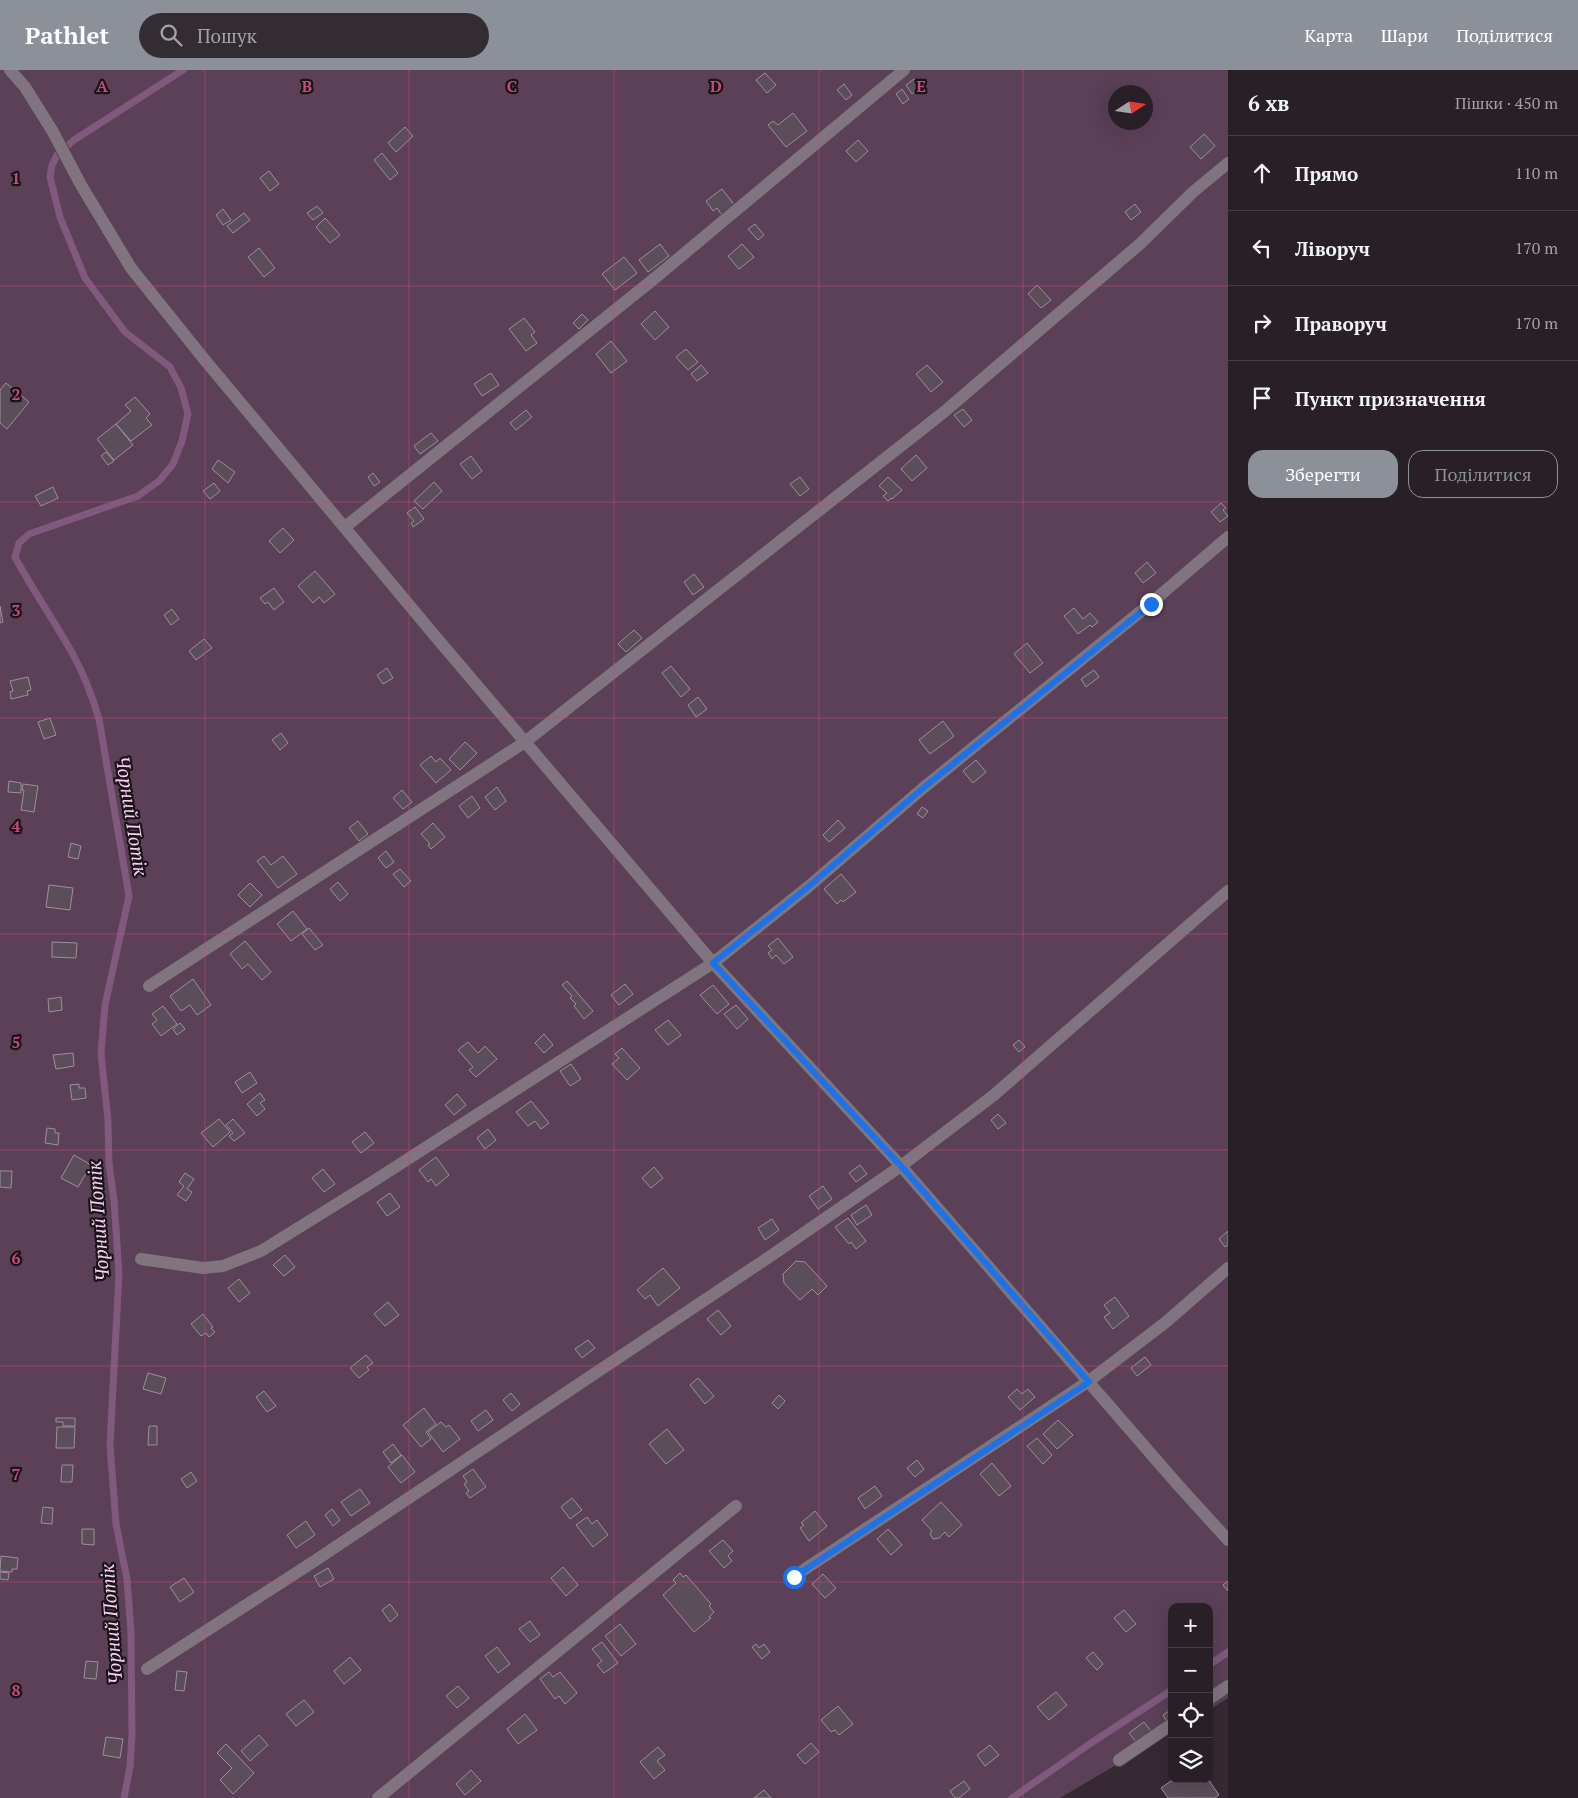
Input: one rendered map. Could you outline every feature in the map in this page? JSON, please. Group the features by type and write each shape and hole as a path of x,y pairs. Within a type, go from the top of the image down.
{"street":[{"path":"10,70 25,87 53,132 81,185 131,268 204,359 435,636 713,963 901,1166 1228,1540"},
{"path":"345,527 656,278 904,70"},
{"path":"149,986 526,742 944,412 1133,250 1193,192 1228,163"},
{"path":"140,1258 203,1268 223,1266 261,1251 713,963 808,887 922,789 1151,604 1228,537"},
{"path":"147,1669 337,1545 775,1253 901,1166 994,1095 1228,891"},
{"path":"794,1577 1089,1382 1166,1322 1228,1268"},
{"path":"378,1798 736,1506"},
{"path":"1213,1696 1228,1686"},
{"path":"1119,1760 1168,1727"}],"shaded area":[{"path":"0,70 1228,70 1228,1698 1213,1707 1213,1603 1168,1603 1168,1734 1060,1798 0,1798"}],"building":[{"path":"765,73 776,85 767,93 756,80"},
{"path":"914,79 920,87 912,94 906,85"},
{"path":"844,84 852,95 846,100 837,90"},
{"path":"902,89 909,99 903,104 896,94"},
{"path":"793,113 807,131 786,147 768,125 773,121 778,125"},
{"path":"405,127 413,136 396,152 388,143"},
{"path":"1204,134 1215,146 1201,159 1190,147"},
{"path":"858,140 868,151 856,162 846,151"},
{"path":"382,153 398,173 390,180 374,160"},
{"path":"269,171 279,184 270,191 260,178"},
{"path":"722,189 736,207 723,217 717,208 713,211 706,201"},
{"path":"1135,204 1141,212 1131,220 1125,212"},
{"path":"317,206 323,213 313,220 307,213"},
{"path":"223,209 231,220 223,225 216,215"},
{"path":"244,213 250,220 233,233 227,226"},
{"path":"325,218 340,235 330,243 316,227"},
{"path":"755,224 764,235 758,240 748,229"},
{"path":"660,244 669,256 648,272 639,260"},
{"path":"742,244 754,257 739,269 728,256"},
{"path":"259,248 275,268 264,277 248,257"},
{"path":"624,257 637,273 615,290 602,274"},
{"path":"1037,285 1051,300 1041,308 1028,294"},
{"path":"655,311 669,327 655,340 641,324"},
{"path":"582,314 588,320 579,329 573,323"},
{"path":"524,318 535,332 531,335 537,343 526,351 509,329"},
{"path":"611,341 627,361 611,373 596,354"},
{"path":"686,349 698,362 688,370 676,357"},
{"path":"701,365 708,373 697,381 691,374"},
{"path":"927,365 943,382 931,392 916,374"},
{"path":"491,373 499,385 482,396 474,384"},
{"path":"6,383 29,402 7,429 0,423 0,390"},
{"path":"135,397 150,414 146,418 152,425 131,441 116,424 131,411 125,405"},
{"path":"963,409 972,420 964,427 954,415"},
{"path":"526,410 532,417 516,430 510,423"},
{"path":"116,424 133,445 114,460 97,439"},
{"path":"431,433 438,441 420,454 414,446"},
{"path":"106,452 114,461 108,465 101,456"},
{"path":"916,455 927,468 912,481 901,469"},
{"path":"471,456 482,471 472,479 460,464"},
{"path":"218,460 235,472 228,483 212,469"},
{"path":"373,473 380,482 374,486 368,477"},
{"path":"800,477 809,489 800,496 790,484"},
{"path":"888,477 902,490 888,501 883,496 887,493 879,486"},
{"path":"434,482 442,491 423,509 414,501"},
{"path":"214,483 220,491 210,499 203,491"},
{"path":"53,487 58,498 41,506 35,496"},
{"path":"1221,503 1226,508 1223,510 1228,516 1220,522 1211,512"},
{"path":"415,507 424,519 413,527 411,523 414,521 407,513"},
{"path":"283,528 294,540 280,553 269,541"},
{"path":"1147,562 1156,573 1143,583 1135,573"},
{"path":"315,571 335,594 324,603 319,597 313,603 298,586"},
{"path":"694,574 704,587 693,595 684,582"},
{"path":"274,588 284,602 274,610 268,602 265,604 260,598"},
{"path":"0,606 3,622 0,623"},
{"path":"1074,608 1083,619 1090,613 1098,622 1092,627 1090,625 1078,634 1064,616"},
{"path":"172,609 179,619 171,625 164,615"},
{"path":"634,630 642,638 626,652 618,644"},
{"path":"204,639 212,648 196,660 189,651"},
{"path":"1027,643 1043,663 1030,673 1014,654"},
{"path":"671,666 690,689 681,697 662,673"},
{"path":"387,668 393,678 383,684 377,675"},
{"path":"1094,670 1099,677 1086,687 1081,679"},
{"path":"28,677 31,690 27,691 28,695 11,699 10,692 13,691 10,681"},
{"path":"698,697 707,709 696,717 688,705"},
{"path":"50,718 56,735 44,739 38,722"},
{"path":"943,721 954,736 930,754 919,740"},
{"path":"281,733 288,743 280,750 272,740"},
{"path":"465,742 477,753 460,770 449,759"},
{"path":"431,756 436,762 440,758 451,770 436,783 420,765"},
{"path":"976,760 986,772 973,783 963,771"},
{"path":"9,781 21,783 21,793 8,792"},
{"path":"23,784 38,786 34,812 21,810"},
{"path":"497,787 506,801 495,810 485,797"},
{"path":"402,790 412,802 403,809 393,798"},
{"path":"472,796 480,808 468,818 459,806"},
{"path":"922,807 928,811 923,818 917,814"},
{"path":"838,820 845,828 829,842 823,835"},
{"path":"358,821 368,834 359,841 349,828"},
{"path":"433,823 445,837 431,849 428,845 430,844 421,834"},
{"path":"71,843 81,846 78,859 68,857"},
{"path":"386,851 394,862 386,868 378,858"},
{"path":"264,856 271,865 283,856 297,874 278,888 257,861"},
{"path":"400,869 411,881 404,887 393,874"},
{"path":"841,874 856,892 843,902 841,900 837,904 824,889"},
{"path":"338,882 348,894 340,901 330,889"},
{"path":"250,883 262,895 250,907 238,895"},
{"path":"49,885 73,888 70,910 46,907"},
{"path":"293,911 307,929 291,941 277,924"},
{"path":"309,928 323,945 315,950 302,934"},
{"path":"778,938 793,957 784,964 776,955 772,959 768,953 772,950 768,946"},
{"path":"245,941 271,972 262,980 248,964 242,969 230,954"},
{"path":"52,942 77,943 76,958 52,957"},
{"path":"193,979 211,1005 197,1015 190,1005 181,1011 170,996"},
{"path":"567,981 593,1011 584,1019 574,1006 576,1004 570,998 572,996 562,985"},
{"path":"625,984 633,994 619,1005 611,995"},
{"path":"713,985 729,1004 717,1014 700,995"},
{"path":"61,997 62,1010 49,1012 48,999"},
{"path":"736,1005 748,1019 737,1029 724,1014"},
{"path":"163,1006 177,1024 161,1036 152,1024 157,1020 152,1014"},
{"path":"668,1020 681,1035 668,1045 655,1030"},
{"path":"180,1023 185,1029 177,1035 173,1029"},
{"path":"544,1034 553,1045 544,1053 535,1043"},
{"path":"1019,1040 1025,1047 1019,1052 1013,1045"},
{"path":"468,1042 478,1053 485,1046 497,1059 476,1077 469,1070 473,1067 458,1050"},
{"path":"622,1048 640,1068 627,1080 612,1064 619,1058 615,1054"},
{"path":"73,1053 74,1066 56,1069 53,1055"},
{"path":"571,1064 581,1079 570,1086 560,1071"},
{"path":"250,1072 257,1083 242,1093 235,1082"},
{"path":"79,1084 79,1088 85,1088 86,1098 72,1100 70,1085"},
{"path":"260,1093 265,1100 260,1103 265,1109 257,1116 247,1104"},
{"path":"457,1094 466,1105 454,1115 445,1105"},
{"path":"531,1101 549,1123 541,1129 535,1121 528,1126 516,1112"},
{"path":"998,1114 1006,1123 998,1129 991,1120"},
{"path":"219,1119 230,1132 213,1147 201,1133"},
{"path":"233,1119 245,1133 234,1141 229,1136 233,1133 226,1125"},
{"path":"47,1128 55,1129 55,1133 59,1133 58,1145 45,1143"},
{"path":"488,1129 496,1140 485,1149 477,1138"},
{"path":"365,1132 374,1143 361,1153 352,1142"},
{"path":"74,1155 91,1165 78,1187 61,1178"},
{"path":"436,1157 449,1175 436,1186 431,1179 428,1182 419,1170"},
{"path":"860,1165 867,1174 856,1182 849,1173"},
{"path":"654,1167 663,1178 651,1188 642,1178"},
{"path":"323,1169 335,1184 324,1192 312,1178"},
{"path":"0,1171 12,1171 11,1188 0,1187"},
{"path":"185,1173 194,1179 187,1189 192,1192 186,1201 177,1195 184,1186 179,1182"},
{"path":"823,1186 832,1199 818,1209 809,1196"},
{"path":"390,1193 400,1207 387,1216 377,1202"},
{"path":"866,1205 872,1215 857,1225 851,1215"},
{"path":"848,1218 866,1241 856,1249 851,1242 849,1244 835,1227"},
{"path":"772,1219 779,1230 765,1240 758,1228"},
{"path":"1228,1231 1228,1245 1225,1247 1219,1239"},
{"path":"285,1255 295,1267 284,1276 273,1265"},
{"path":"796,1261 805,1262 827,1286 818,1295 812,1289 800,1300 784,1283 783,1274"},
{"path":"663,1268 680,1288 658,1306 650,1295 645,1299 637,1290"},
{"path":"239,1279 250,1293 239,1302 228,1288"},
{"path":"1115,1297 1129,1316 1113,1329 1104,1317 1110,1313 1104,1305"},
{"path":"388,1302 399,1315 385,1326 374,1314"},
{"path":"718,1310 731,1326 721,1335 707,1319"},
{"path":"203,1314 215,1332 209,1337 206,1333 201,1336 191,1324"},
{"path":"588,1340 595,1348 582,1358 575,1349"},
{"path":"366,1355 373,1363 367,1367 369,1370 359,1378 350,1368"},
{"path":"1145,1357 1151,1365 1137,1376 1131,1368"},
{"path":"148,1373 166,1378 161,1394 143,1389"},
{"path":"698,1378 714,1396 705,1404 690,1385"},
{"path":"1017,1389 1022,1394 1028,1389 1035,1397 1020,1410 1008,1397"},
{"path":"264,1391 276,1406 267,1412 256,1397"},
{"path":"511,1393 520,1404 512,1411 503,1400"},
{"path":"779,1395 785,1401 778,1409 772,1403"},
{"path":"424,1408 436,1424 426,1432 431,1439 421,1447 403,1425"},
{"path":"486,1410 493,1420 478,1431 471,1421"},
{"path":"56,1418 75,1418 75,1426 63,1426 63,1422 56,1422"},
{"path":"1058,1420 1073,1435 1057,1449 1043,1434"},
{"path":"441,1422 446,1427 449,1425 460,1439 443,1452 428,1432"},
{"path":"149,1426 157,1426 157,1445 148,1445"},
{"path":"57,1427 75,1427 74,1448 56,1448"},
{"path":"667,1429 684,1450 666,1464 649,1444"},
{"path":"1037,1438 1052,1455 1043,1464 1027,1446"},
{"path":"393,1444 401,1455 391,1463 383,1452"},
{"path":"402,1455 415,1472 401,1483 388,1467"},
{"path":"917,1460 924,1469 915,1477 907,1468"},
{"path":"992,1463 1011,1486 999,1496 980,1474"},
{"path":"62,1465 73,1465 72,1482 61,1482"},
{"path":"473,1469 486,1487 470,1498 466,1493 469,1491 464,1484 467,1482 463,1476"},
{"path":"191,1472 197,1481 187,1488 181,1479"},
{"path":"875,1486 882,1496 865,1509 858,1498"},
{"path":"360,1489 370,1503 351,1516 341,1502"},
{"path":"572,1498 582,1510 570,1519 561,1507"},
{"path":"941,1502 962,1525 949,1537 945,1532 939,1538 933,1539 930,1534 932,1531 922,1520"},
{"path":"43,1507 53,1508 52,1524 41,1523"},
{"path":"332,1509 340,1520 333,1526 325,1515"},
{"path":"815,1511 827,1526 809,1541 800,1528 804,1525 801,1523"},
{"path":"587,1517 592,1524 597,1520 608,1535 593,1547 576,1525"},
{"path":"306,1521 315,1535 296,1548 287,1535"},
{"path":"82,1529 94,1529 94,1545 82,1544"},
{"path":"888,1529 902,1545 891,1555 877,1539"},
{"path":"723,1540 733,1551 728,1556 732,1561 724,1568 709,1551"},
{"path":"1,1556 18,1558 17,1569 12,1569 12,1572 0,1571"},
{"path":"563,1567 578,1585 566,1596 551,1578"},
{"path":"328,1568 334,1579 320,1587 314,1576"},
{"path":"0,1572 9,1573 8,1580 0,1579"},
{"path":"680,1573 683,1577 686,1575 711,1604 709,1606 714,1612 709,1617 711,1618 694,1632 663,1595 676,1583 673,1580"},
{"path":"823,1574 836,1588 825,1598 812,1584"},
{"path":"184,1578 194,1592 180,1602 170,1587"},
{"path":"1228,1581 1228,1591 1223,1585"},
{"path":"390,1604 398,1615 390,1622 382,1610"},
{"path":"1124,1610 1136,1624 1126,1632 1114,1618"},
{"path":"530,1621 540,1635 530,1642 519,1629"},
{"path":"620,1624 636,1644 621,1656 605,1636"},
{"path":"602,1642 618,1663 604,1673 597,1665 602,1661 592,1649"},
{"path":"756,1644 759,1648 764,1644 770,1652 762,1659 752,1647"},
{"path":"497,1647 510,1664 498,1673 485,1656"},
{"path":"1093,1652 1103,1664 1097,1670 1086,1658"},
{"path":"350,1657 361,1670 344,1684 334,1671"},
{"path":"86,1661 98,1662 96,1679 84,1678"},
{"path":"177,1671 187,1672 184,1691 175,1690"},
{"path":"549,1672 553,1677 560,1672 577,1693 565,1704 559,1696 555,1699 540,1679"},
{"path":"458,1686 469,1698 457,1708 446,1696"},
{"path":"1056,1692 1067,1705 1049,1720 1037,1707"},
{"path":"304,1700 314,1712 296,1726 286,1714"},
{"path":"838,1706 853,1724 839,1735 835,1730 831,1732 821,1720"},
{"path":"1168,1712 1168,1724 1163,1715"},
{"path":"525,1714 537,1730 518,1744 507,1729"},
{"path":"1144,1722 1154,1735 1139,1746 1129,1733"},
{"path":"259,1735 268,1745 250,1761 241,1751"},
{"path":"106,1737 123,1739 120,1758 103,1755"},
{"path":"811,1743 819,1752 805,1764 797,1755"},
{"path":"226,1744 254,1773 233,1794 220,1780 232,1768 217,1753"},
{"path":"990,1745 999,1755 985,1766 977,1755"},
{"path":"658,1747 665,1755 657,1761 665,1770 654,1779 640,1762"},
{"path":"471,1770 481,1781 465,1795 456,1784"},
{"path":"964,1781 970,1789 959,1798 955,1798 950,1791"},
{"path":"1168,1783 1211,1783 1219,1795 1215,1798 1168,1798 1161,1788"},
{"path":"764,1790 771,1798 754,1798"}],"waterway":[{"name":"Чорний Потік","path":"124,1798 130,1767 132,1735 131,1632 127,1579 116,1524 110,1445 119,1273 114,1200 109,1164 108,1120 101,1054 105,1005 129,896 99,719 93,701 75,659 15,557 19,543 29,534 138,496 159,481 173,464 182,441 188,414 181,388 170,367 125,332 85,278 60,217 50,177 52,165 57,155 74,140 183,70"},
{"path":"1213,1662 1228,1652"},
{"path":"1012,1798 1168,1693"}],"route":[{"path":"794,1577 1089,1382 901,1166 713,963 808,887 922,789 1151,604"}]}
